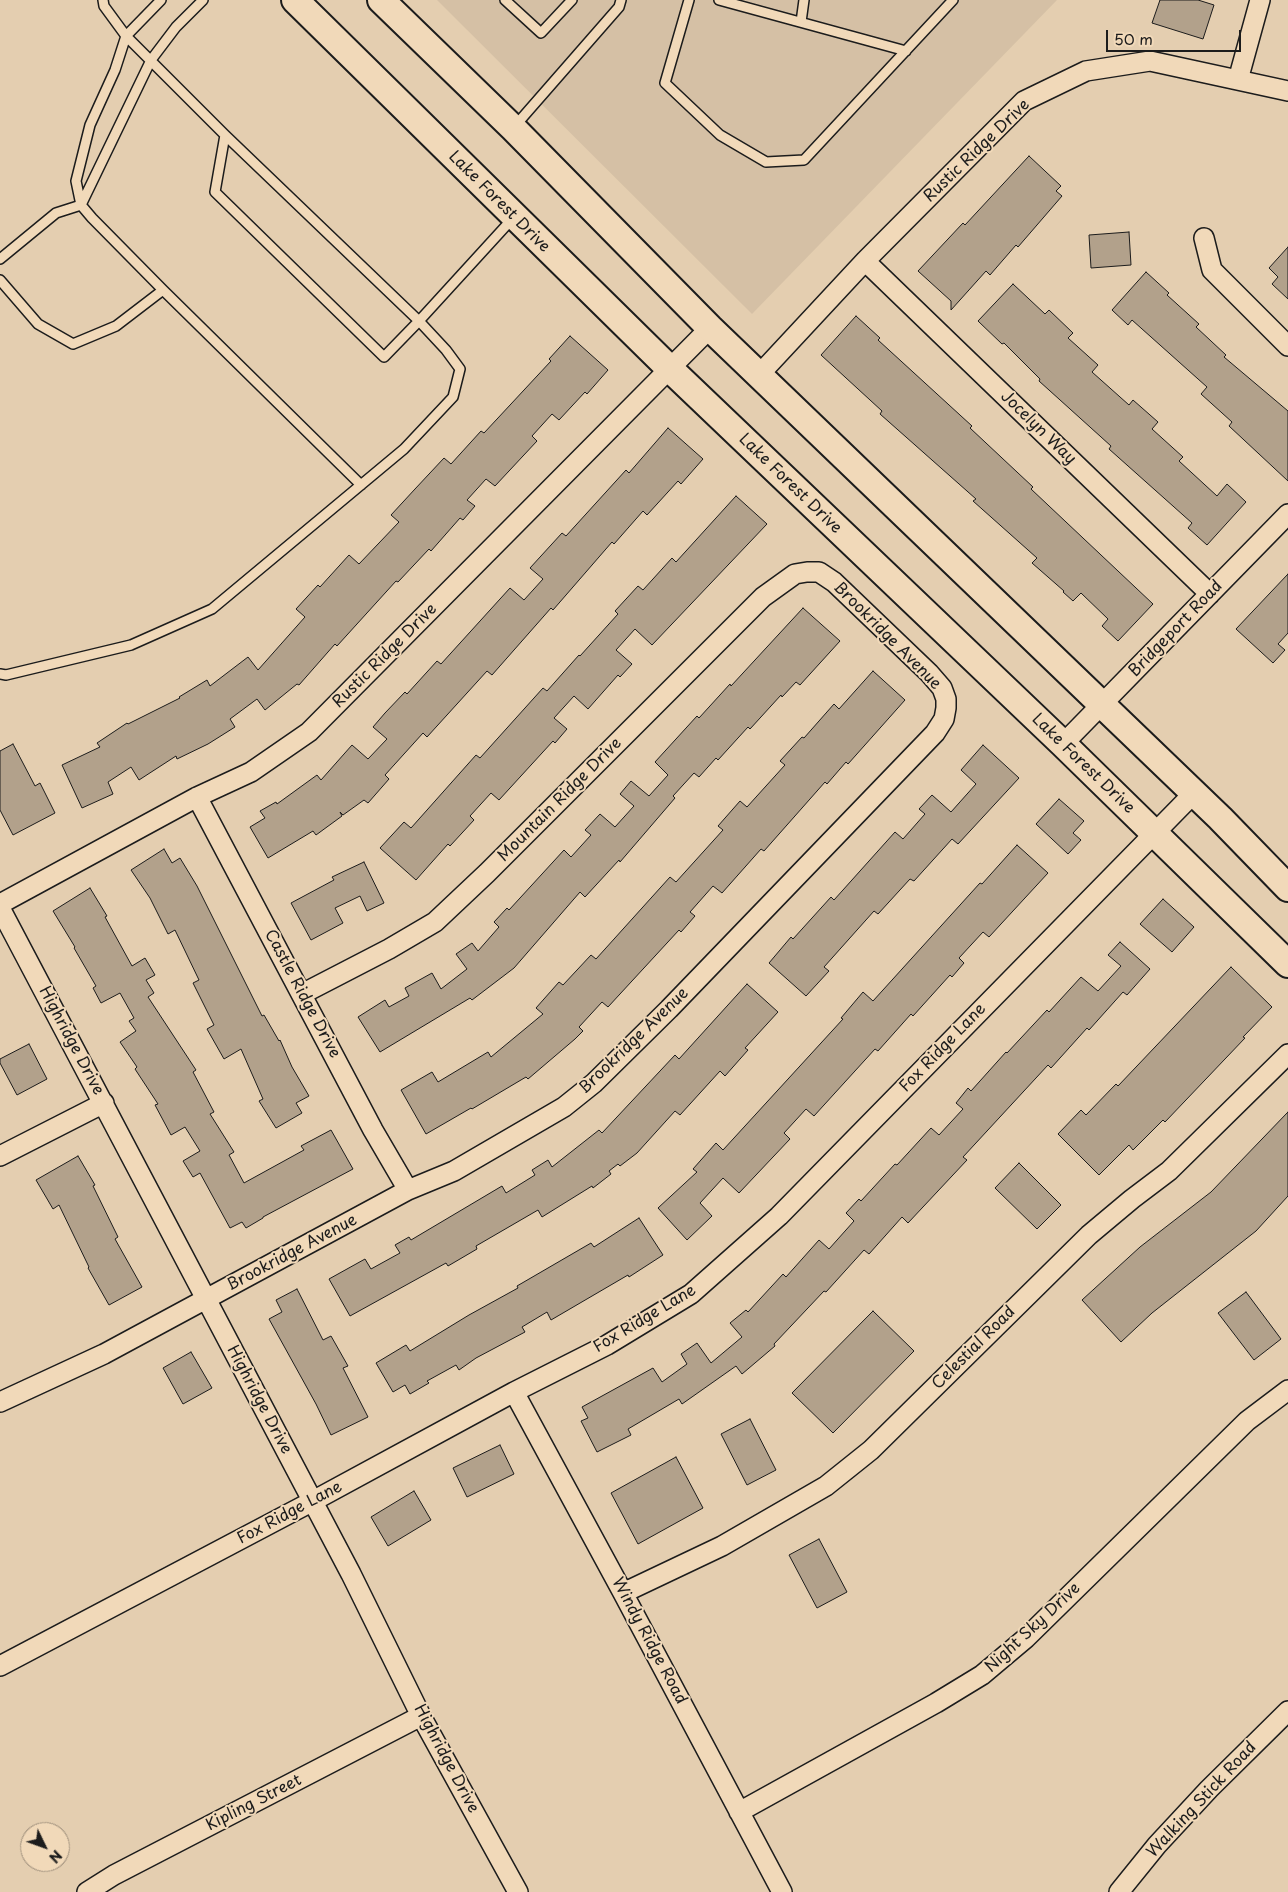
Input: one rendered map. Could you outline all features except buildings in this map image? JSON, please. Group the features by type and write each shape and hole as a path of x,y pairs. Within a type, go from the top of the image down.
{"main road":[{"name":"Lake Forest Drive","path":"296,0 670,369 1063,744 1288,964"},
{"path":"381,0 513,128 758,376 1103,704 1288,888"}],"street":[{"path":"1238,80 1260,0"},
{"name":"Rustic Ridge Drive","path":"758,376 866,261 1024,101 1086,71 1150,61 1288,91"},
{"path":"1204,238 1212,270 1288,346"},
{"name":"Jocelyn Way","path":"866,261 1210,594"},
{"name":"Rustic Ridge Drive","path":"0,904 197,797 251,772 309,732 710,328"},
{"name":"Bridgeport Road","path":"1063,744 1288,514"},
{"name":"Brookridge Avenue","path":"0,1402 104,1354 408,1190 454,1171 564,1107 594,1083 669,1009 935,733 944,718 946,708 946,699 942,688 834,582 819,572 795,574"},
{"name":"Mountain Ridge Drive","path":"302,994 389,949 435,922 487,873 763,597 795,574"},
{"name":"Fox Ridge Lane","path":"0,1666 313,1501 514,1392 607,1345 692,1294 779,1216 1194,793"},
{"name":"Castle Ridge Drive","path":"197,797 373,1130 408,1190"},
{"name":"Highridge Drive","path":"0,908 313,1501 421,1716 518,1892"},
{"name":"Celestial Road","path":"623,1592 731,1541 826,1486 863,1456 1089,1235 1132,1199 1170,1171 1288,1054"},
{"path":"0,1156 104,1104"},
{"name":"Night Sky Drive","path":"739,1812 936,1703 982,1675 1026,1638 1247,1421 1288,1390"},
{"name":"Windy Ridge Road","path":"514,1392 623,1592 782,1892"},
{"name":"Walking Stick Road","path":"1119,1892 1157,1845 1209,1789 1288,1711"},
{"name":"Kipling Street","path":"87,1892 114,1875 421,1716"}],"lane":[{"path":"0,674 6,676 131,645 212,609 404,449 453,397 460,369 446,350 419,321 225,135 126,36 104,6 103,0"},
{"path":"161,0 126,36 114,70 90,125 76,181 81,205 163,290 361,485"},
{"path":"0,259 56,213 81,205 151,60 176,28 204,0"},
{"path":"505,0 541,33 572,0"},
{"path":"513,128 619,7 621,0"},
{"path":"689,0 665,83 720,135 766,162 804,160 953,0"},
{"path":"719,0 906,51"},
{"path":"801,22 804,0"},
{"path":"225,135 215,192 384,357 514,217"},
{"path":"0,280 38,324 73,344 116,326 163,290"}],"shaded area":[{"path":"437,0 1057,0 752,314"}]}
